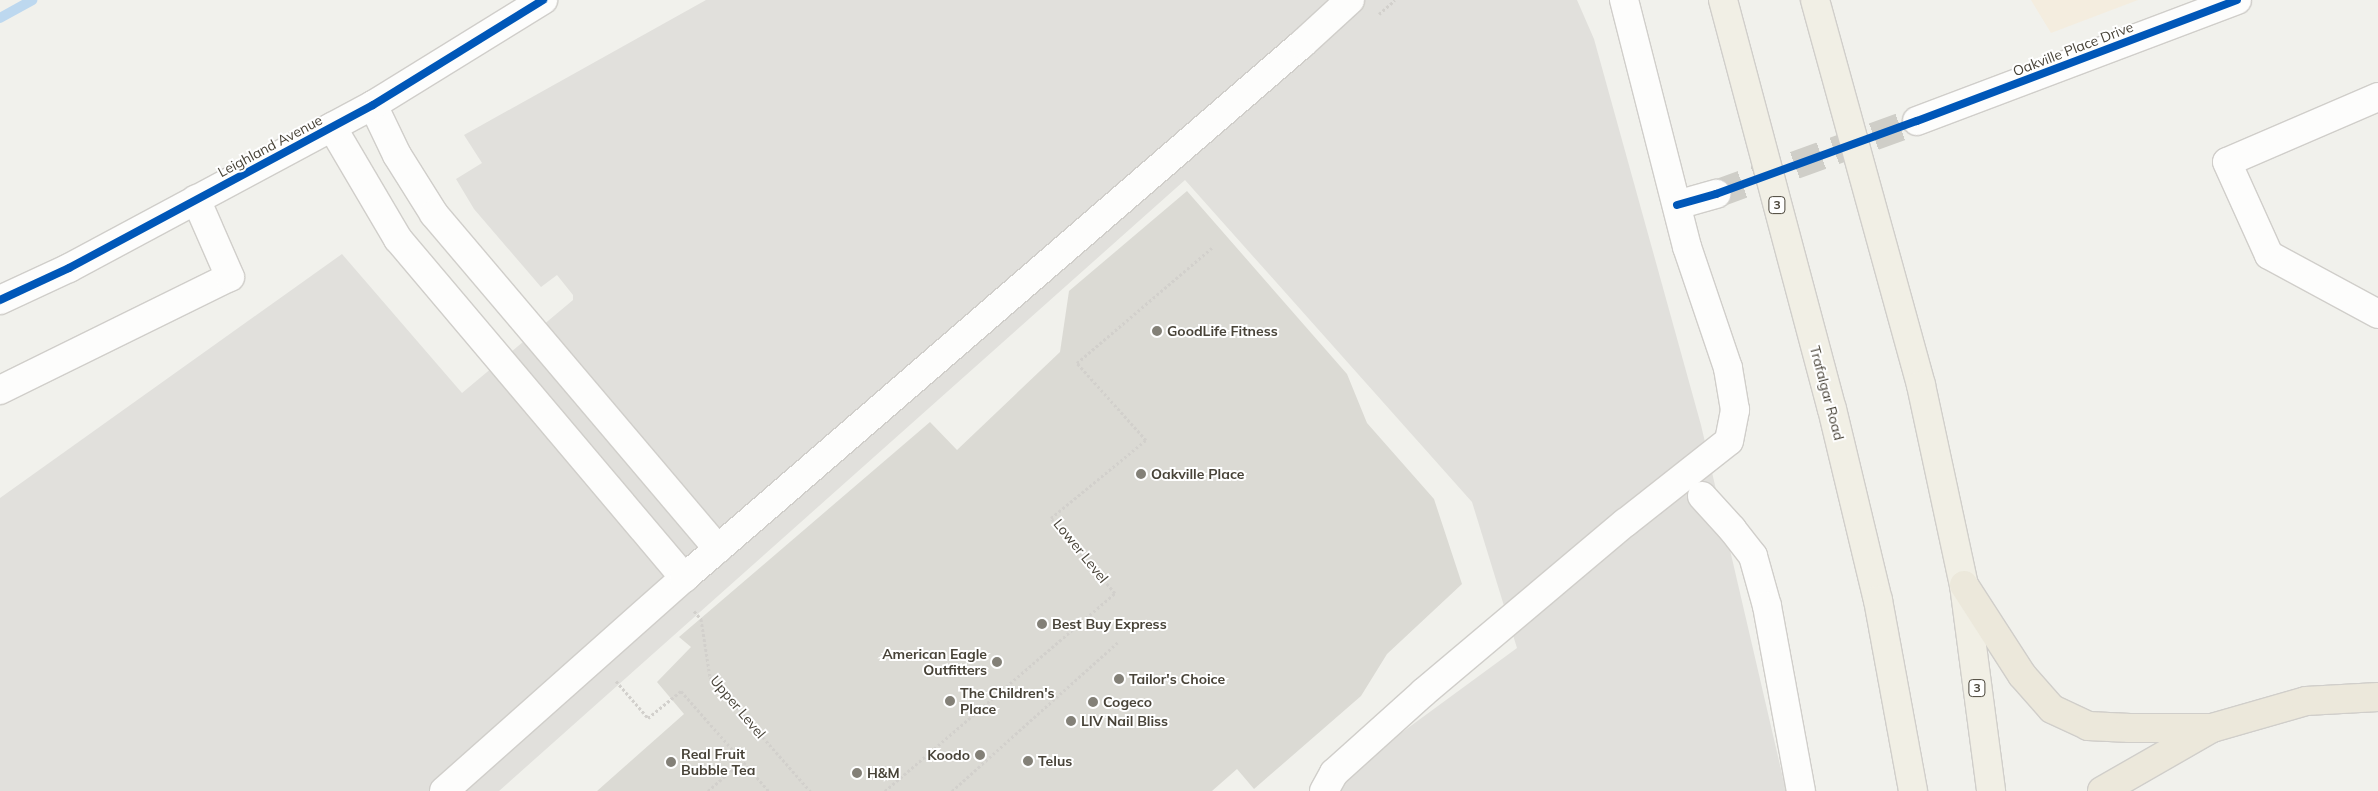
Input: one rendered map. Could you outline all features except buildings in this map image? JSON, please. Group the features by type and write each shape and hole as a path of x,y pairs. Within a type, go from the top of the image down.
{"highway":[{"path":"1964,585 2022,675 2052,709 2088,726 2212,728"},
{"path":"2102,791 2212,728 2306,701 2378,697"}],"main road":[{"name":"Trafalgar Road","path":"1722,0 1832,410 1878,600 1913,791"},
{"name":"3","path":"1815,0 1921,386 1964,585 1991,791"}],"street":[{"name":"Leighland Avenue","path":"0,300 69,268 373,105 542,0"},
{"path":"444,791 679,583 1302,44 1350,0"},
{"path":"1324,791 1334,773 1424,692 1619,528 1730,441 1735,410 1728,368 1687,247 1624,0"},
{"name":"Oakville Place Drive","path":"1917,121 2237,0"},
{"path":"2378,97 2227,162 2269,255 2378,314"},
{"path":"373,105 397,155 434,214 718,549"},
{"path":"332,127 398,239 679,583"},
{"path":"1677,205 1716,194"},
{"path":"0,390 230,277 196,199"},
{"path":"1702,496 1753,556 1767,606 1802,791"}],"path":[{"path":"952,791 1118,642"},
{"path":"596,657 648,718 681,691 769,791"},
{"path":"708,791 742,761"}],"shaded area":[{"path":"706,0 1577,0 1594,39 1701,425 1786,791 1322,791 1517,648 1472,502 1185,180 499,791 0,791 0,498 342,254 462,393 573,300 573,295 557,275 541,287 474,209 456,179 482,163 464,135"},
{"path":"2031,0 2138,0 2051,33"}],"waterway":[{"path":"0,18 32,0"}],"tunnel":[{"path":"1716,194 1917,121"}],"cycle path":[{"path":"0,300 69,268 373,105 543,0"},
{"path":"1677,205 1716,194 1917,121 2237,0"}],"place":[{"name":"GoodLife Fitness","path":"1157,331"},
{"name":"Oakville Place","path":"1141,474"},
{"name":"Best Buy Express","path":"1042,624"},
{"name":"American Eagle Outfitters","path":"997,662"},
{"name":"Tailor's Choice","path":"1119,679"},
{"name":"The Children's Place","path":"950,701"},
{"name":"Cogeco","path":"1093,702"},
{"name":"LIV Nail Bliss","path":"1071,721"},
{"name":"Koodo","path":"980,755"},
{"name":"Telus","path":"1028,761"},
{"name":"Real Fruit Bubble Tea","path":"671,762"},
{"name":"H&M","path":"857,773"}]}
